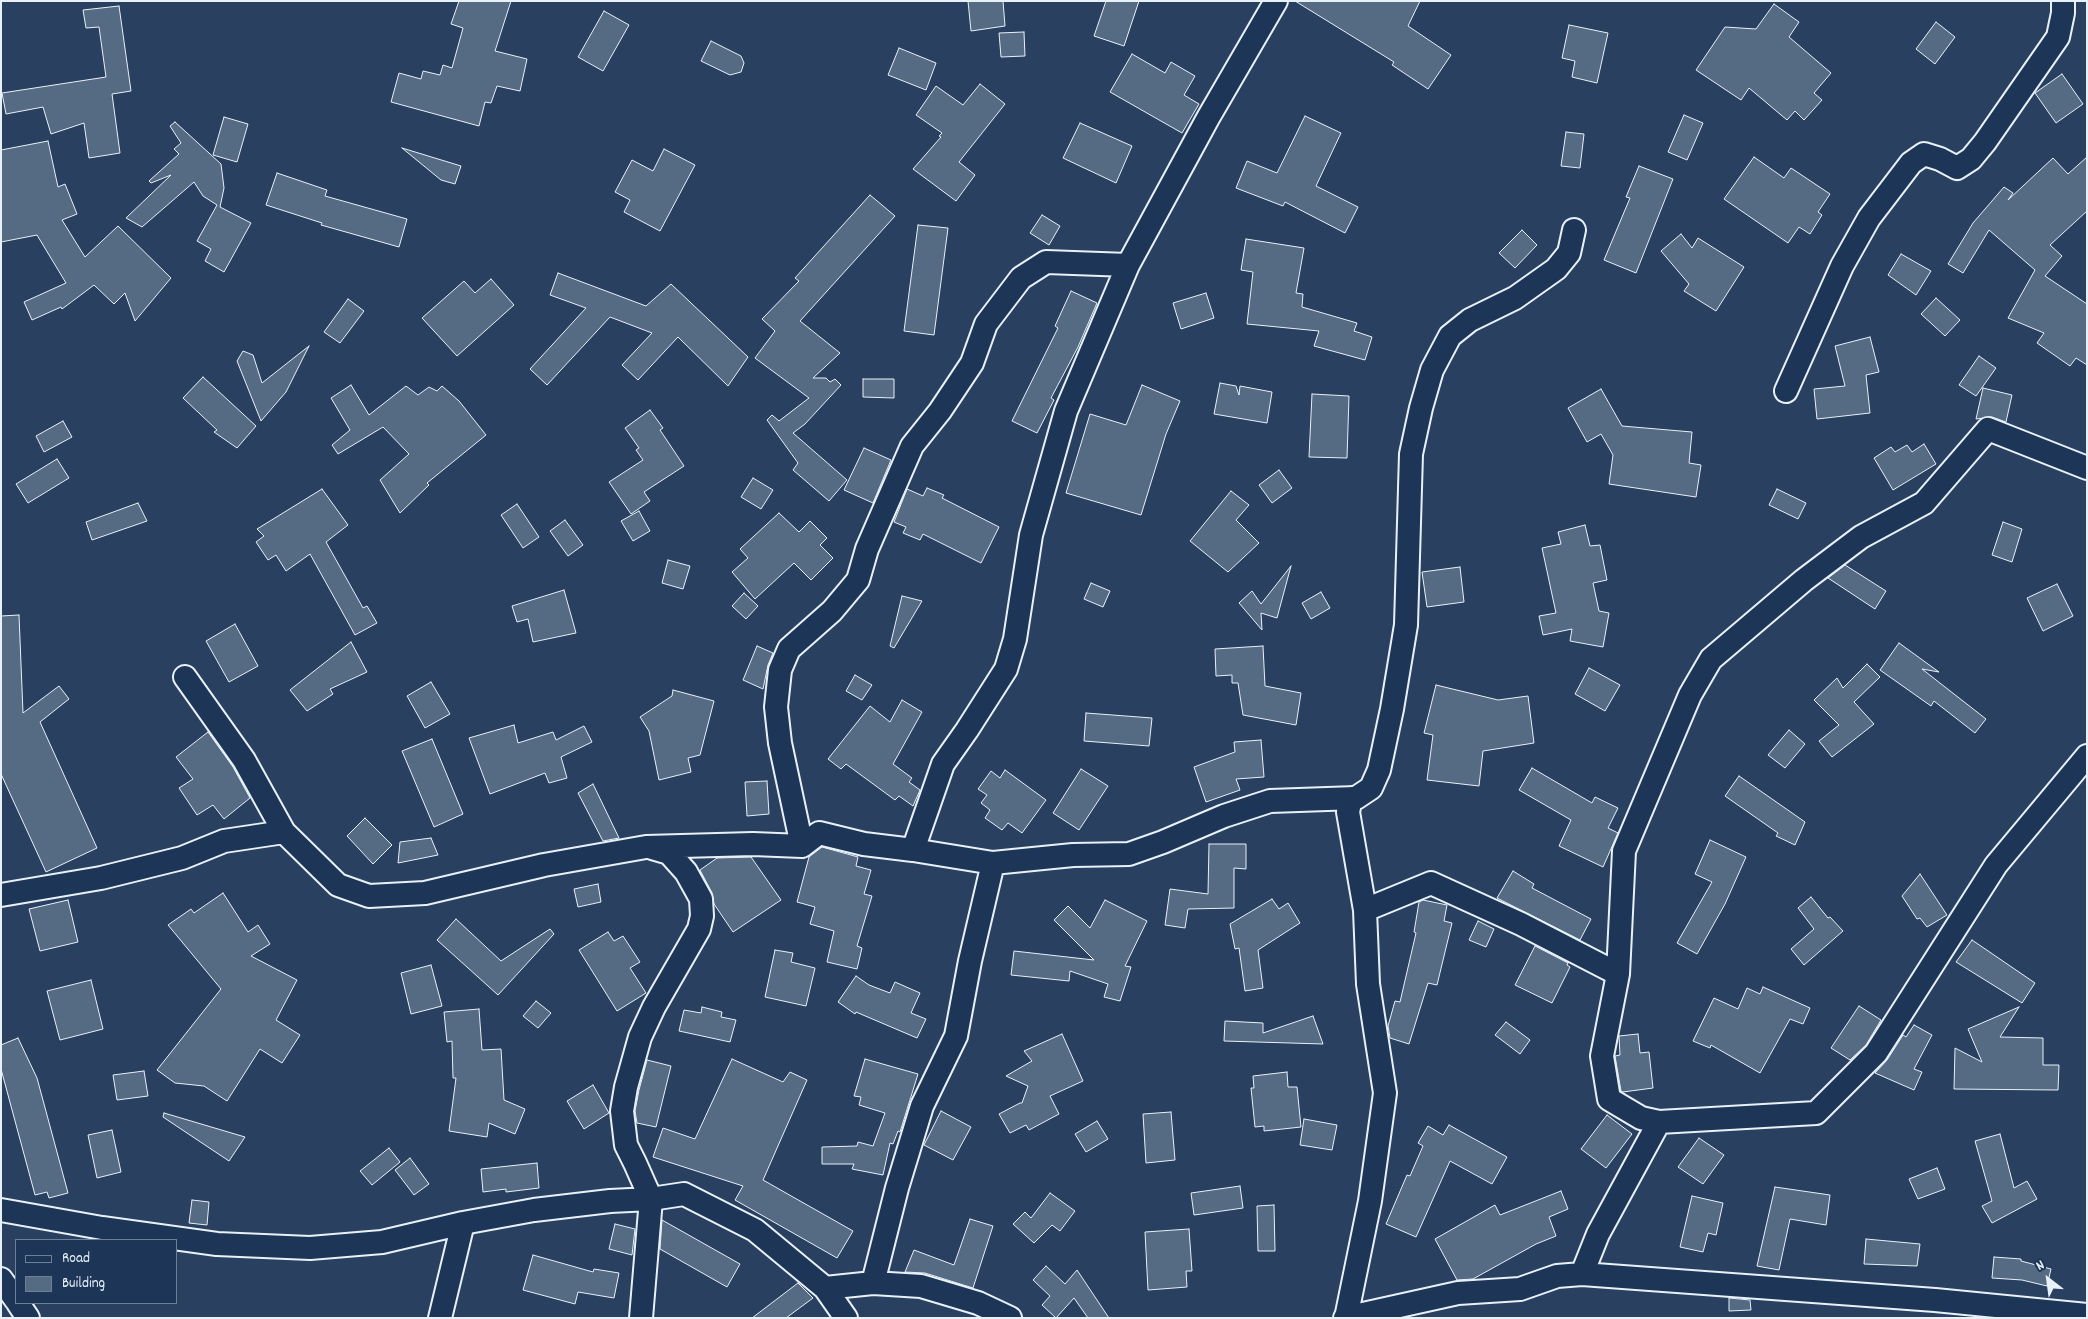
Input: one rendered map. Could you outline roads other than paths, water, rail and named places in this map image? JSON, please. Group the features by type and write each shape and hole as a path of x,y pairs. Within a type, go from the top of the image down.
{"street":[{"path":"913,850 943,764 968,730 1006,669 1015,639 1032,535 1066,411 1128,265 1208,118 1276,1"},
{"path":"1786,391 1842,266 1869,218 1911,163 1924,154 1940,159 1957,168 1971,159 1985,142 2058,37 2063,13 2063,1"},
{"path":"185,677 244,760 284,832 338,885 369,896 426,893 544,865 646,847 753,844 802,846 819,833 864,844 993,863 1073,855 1129,854 1224,816 1270,801 1356,798 1371,788 1379,770 1392,710 1406,625 1411,454 1432,370 1450,336 1470,320 1515,298 1556,269 1569,253 1574,230"},
{"path":"802,846 780,743 776,707 780,670 789,649 832,611 858,580 867,550 912,446 940,411 972,363 986,324 1021,278 1046,262 1128,265"},
{"path":"2087,468 1988,429 1924,502 1861,537 1804,580 1711,658 1690,695 1624,851 1618,974 1602,1056 1609,1099 1641,1118 1659,1122 1816,1113 1876,1054 1996,865 2087,756"},
{"path":"1351,798 1348,812 1365,910 1368,984 1385,1093 1370,1201 1346,1318 1458,1293 1520,1289 1557,1276 1582,1274 1935,1300 2087,1315"},
{"path":"1,895 100,878 182,858 224,841 284,832"},
{"path":"641,1318 650,1199 626,1145 622,1111 626,1087 640,1037 699,929 702,916 701,899 686,872 669,853 646,847"},
{"path":"873,1283 922,1106 956,1036 970,961 993,863"},
{"path":"1365,910 1431,883 1520,924 1618,974"},
{"path":"1582,1274 1598,1234 1659,1122"},
{"path":"1,1210 102,1228 217,1244 310,1248 382,1242 463,1223 534,1210 684,1194 755,1230 825,1288 846,1318"},
{"path":"440,1318 463,1223"},
{"path":"1,1279 15,1299"},
{"path":"825,1288 873,1283 921,1286 978,1303 1010,1318"},
{"path":"18,1304 28,1318"}]}
